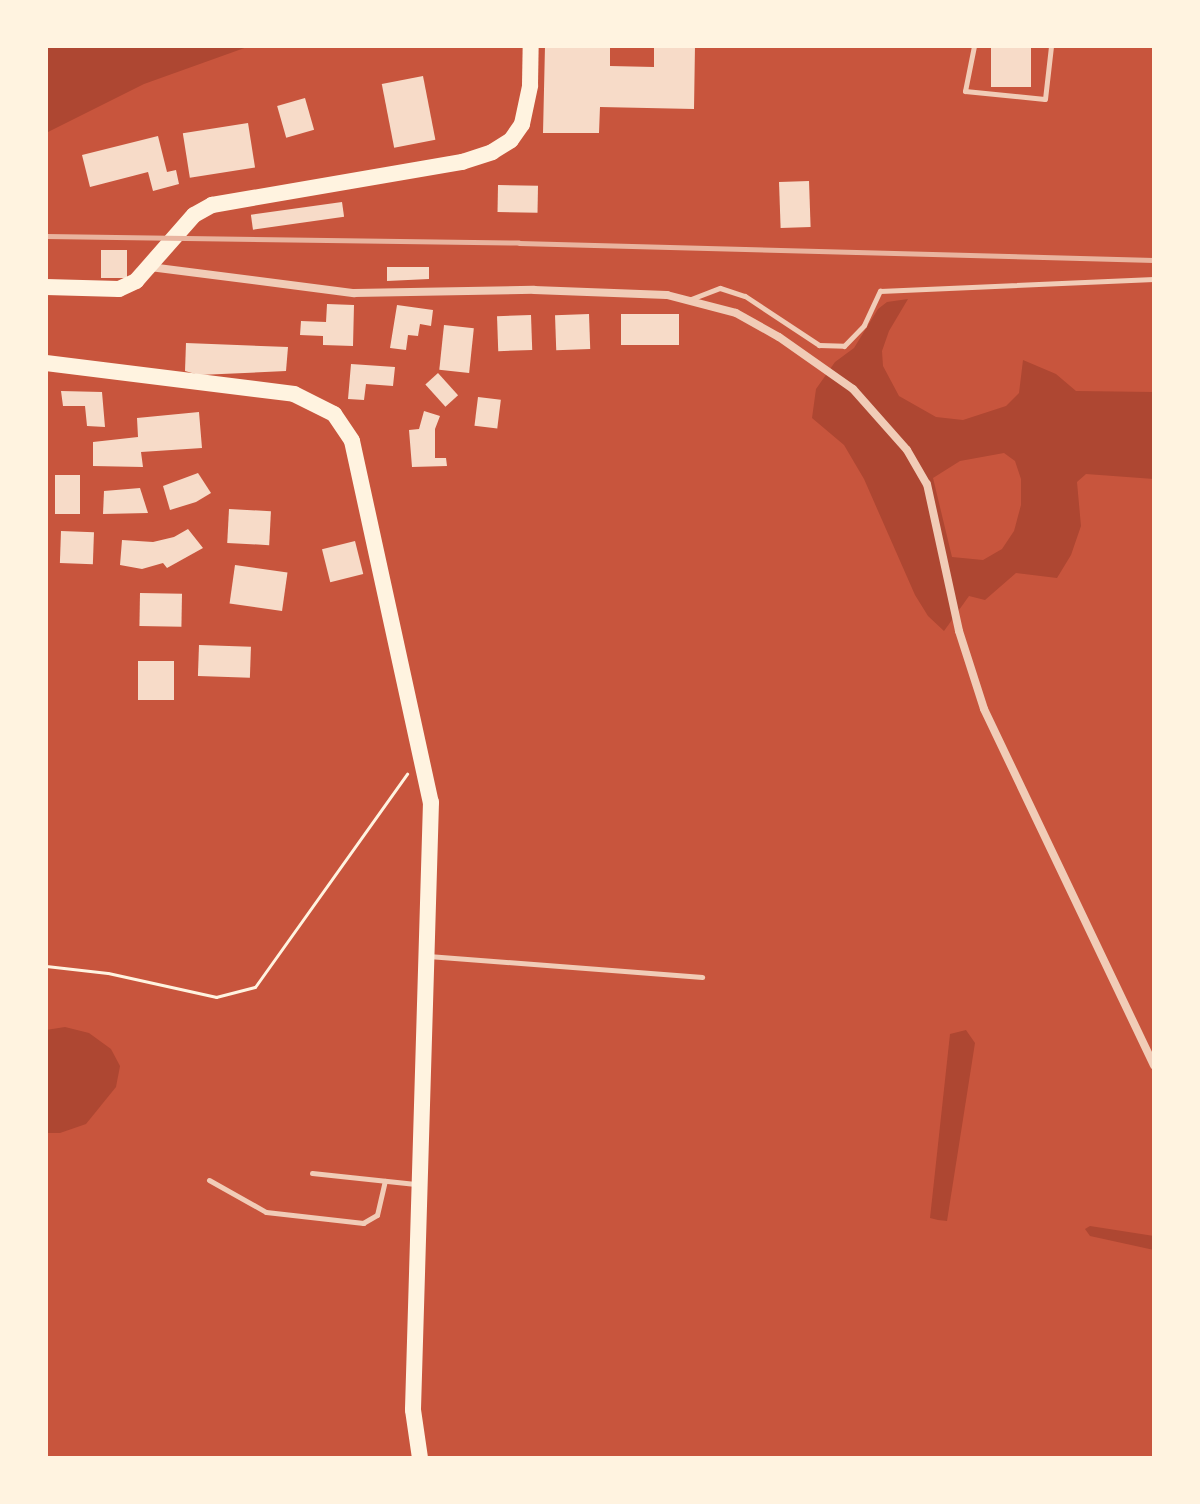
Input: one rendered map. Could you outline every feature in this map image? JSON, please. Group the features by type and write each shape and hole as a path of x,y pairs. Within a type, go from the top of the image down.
{"main road":[{"path":"46,287 119,289 136,281 194,215 212,205 462,162 504,145 517,133 525,113 531,46"},
{"path":"46,363 294,394 334,414 352,441 431,802 413,1410 420,1458"}],"street":[{"path":"150,267 354,293 534,290 691,299 736,313 853,389 920,468 933,503 966,657 984,709 1154,1065"}],"lane":[{"path":"974,46 965,91 1045,99 1051,46"},
{"path":"691,299 720,288 795,326 819,345 844,346 864,325 880,291 1154,279"},
{"path":"427,956 702,977"},
{"path":"312,1173 420,1185"},
{"path":"209,1180 266,1212 363,1223 377,1215 385,1181"}],"path":[{"path":"46,966 108,973 216,997 255,987 421,755"}],"shaded area":[{"path":"46,46 250,46 144,84 46,133"},
{"path":"908,299 889,331 882,351 883,366 899,396 936,417 963,420 1006,406 1019,393 1023,360 1056,374 1076,391 1154,392 1154,479 1086,474 1077,482 1081,526 1071,555 1057,578 1016,573 985,600 969,596 944,631 928,616 915,595 864,479 844,445 812,418 816,389 835,362 854,348 878,309 887,302","holes":["1004,453 1015,461 1021,479 1021,505 1014,531 1002,549 983,560 952,557 933,478 960,461"]},
{"path":"65,1027 89,1033 111,1049 120,1066 116,1087 86,1124 60,1133 46,1133 46,1030"},
{"path":"966,1030 975,1043 947,1221 938,1220 930,1218 950,1034"},
{"path":"1090,1226 1154,1236 1154,1250 1090,1236 1085,1229"}],"building":[{"path":"545,46 610,47 610,66 654,67 654,46 695,46 694,109 600,107 599,133 543,133"},
{"path":"991,46 1031,46 1031,87 991,87"},
{"path":"423,76 435,140 394,148 382,84"},
{"path":"305,98 314,130 286,138 277,106"},
{"path":"248,123 255,167 190,178 183,133"},
{"path":"158,136 167,172 176,170 179,184 153,191 148,172 90,187 82,155"},
{"path":"809,181 811,227 781,228 779,182"},
{"path":"498,185 538,186 538,213 498,212"},
{"path":"342,202 344,217 253,230 251,215"},
{"path":"101,250 127,250 127,278 101,278"},
{"path":"387,267 429,267 429,279 387,281"},
{"path":"327,304 354,305 353,346 323,345 323,336 300,335 301,321 326,322"},
{"path":"397,305 433,310 431,326 420,324 418,336 408,335 406,350 390,348"},
{"path":"589,314 590,349 556,350 555,315"},
{"path":"621,314 679,314 679,345 621,345"},
{"path":"531,315 532,350 498,351 497,316"},
{"path":"444,325 474,328 469,373 439,370"},
{"path":"186,343 288,347 286,371 199,375 185,371"},
{"path":"351,364 395,367 393,386 366,384 364,400 348,399"},
{"path":"438,373 458,395 445,407 425,384"},
{"path":"61,391 102,392 105,427 87,426 85,406 63,406"},
{"path":"478,397 501,400 497,429 474,426"},
{"path":"424,411 440,416 435,429 435,458 446,458 447,466 412,467 409,430 419,429"},
{"path":"199,412 202,448 141,452 143,467 93,466 93,442 138,437 137,418"},
{"path":"198,473 211,493 196,502 170,510 163,486"},
{"path":"55,475 80,475 80,514 55,514"},
{"path":"140,488 148,513 103,514 104,491"},
{"path":"229,509 271,511 269,545 227,543"},
{"path":"188,529 203,548 167,568 163,563 142,569 120,565 122,540 153,542 174,537"},
{"path":"61,531 94,532 93,564 60,563"},
{"path":"355,541 363,574 330,582 322,549"},
{"path":"235,565 287,572 282,611 230,604"},
{"path":"140,593 182,594 181,627 139,626"},
{"path":"199,645 251,647 250,678 198,676"},
{"path":"138,661 174,661 174,700 138,700"}],"railway":[{"path":"46,236 519,243 1154,260"}]}
